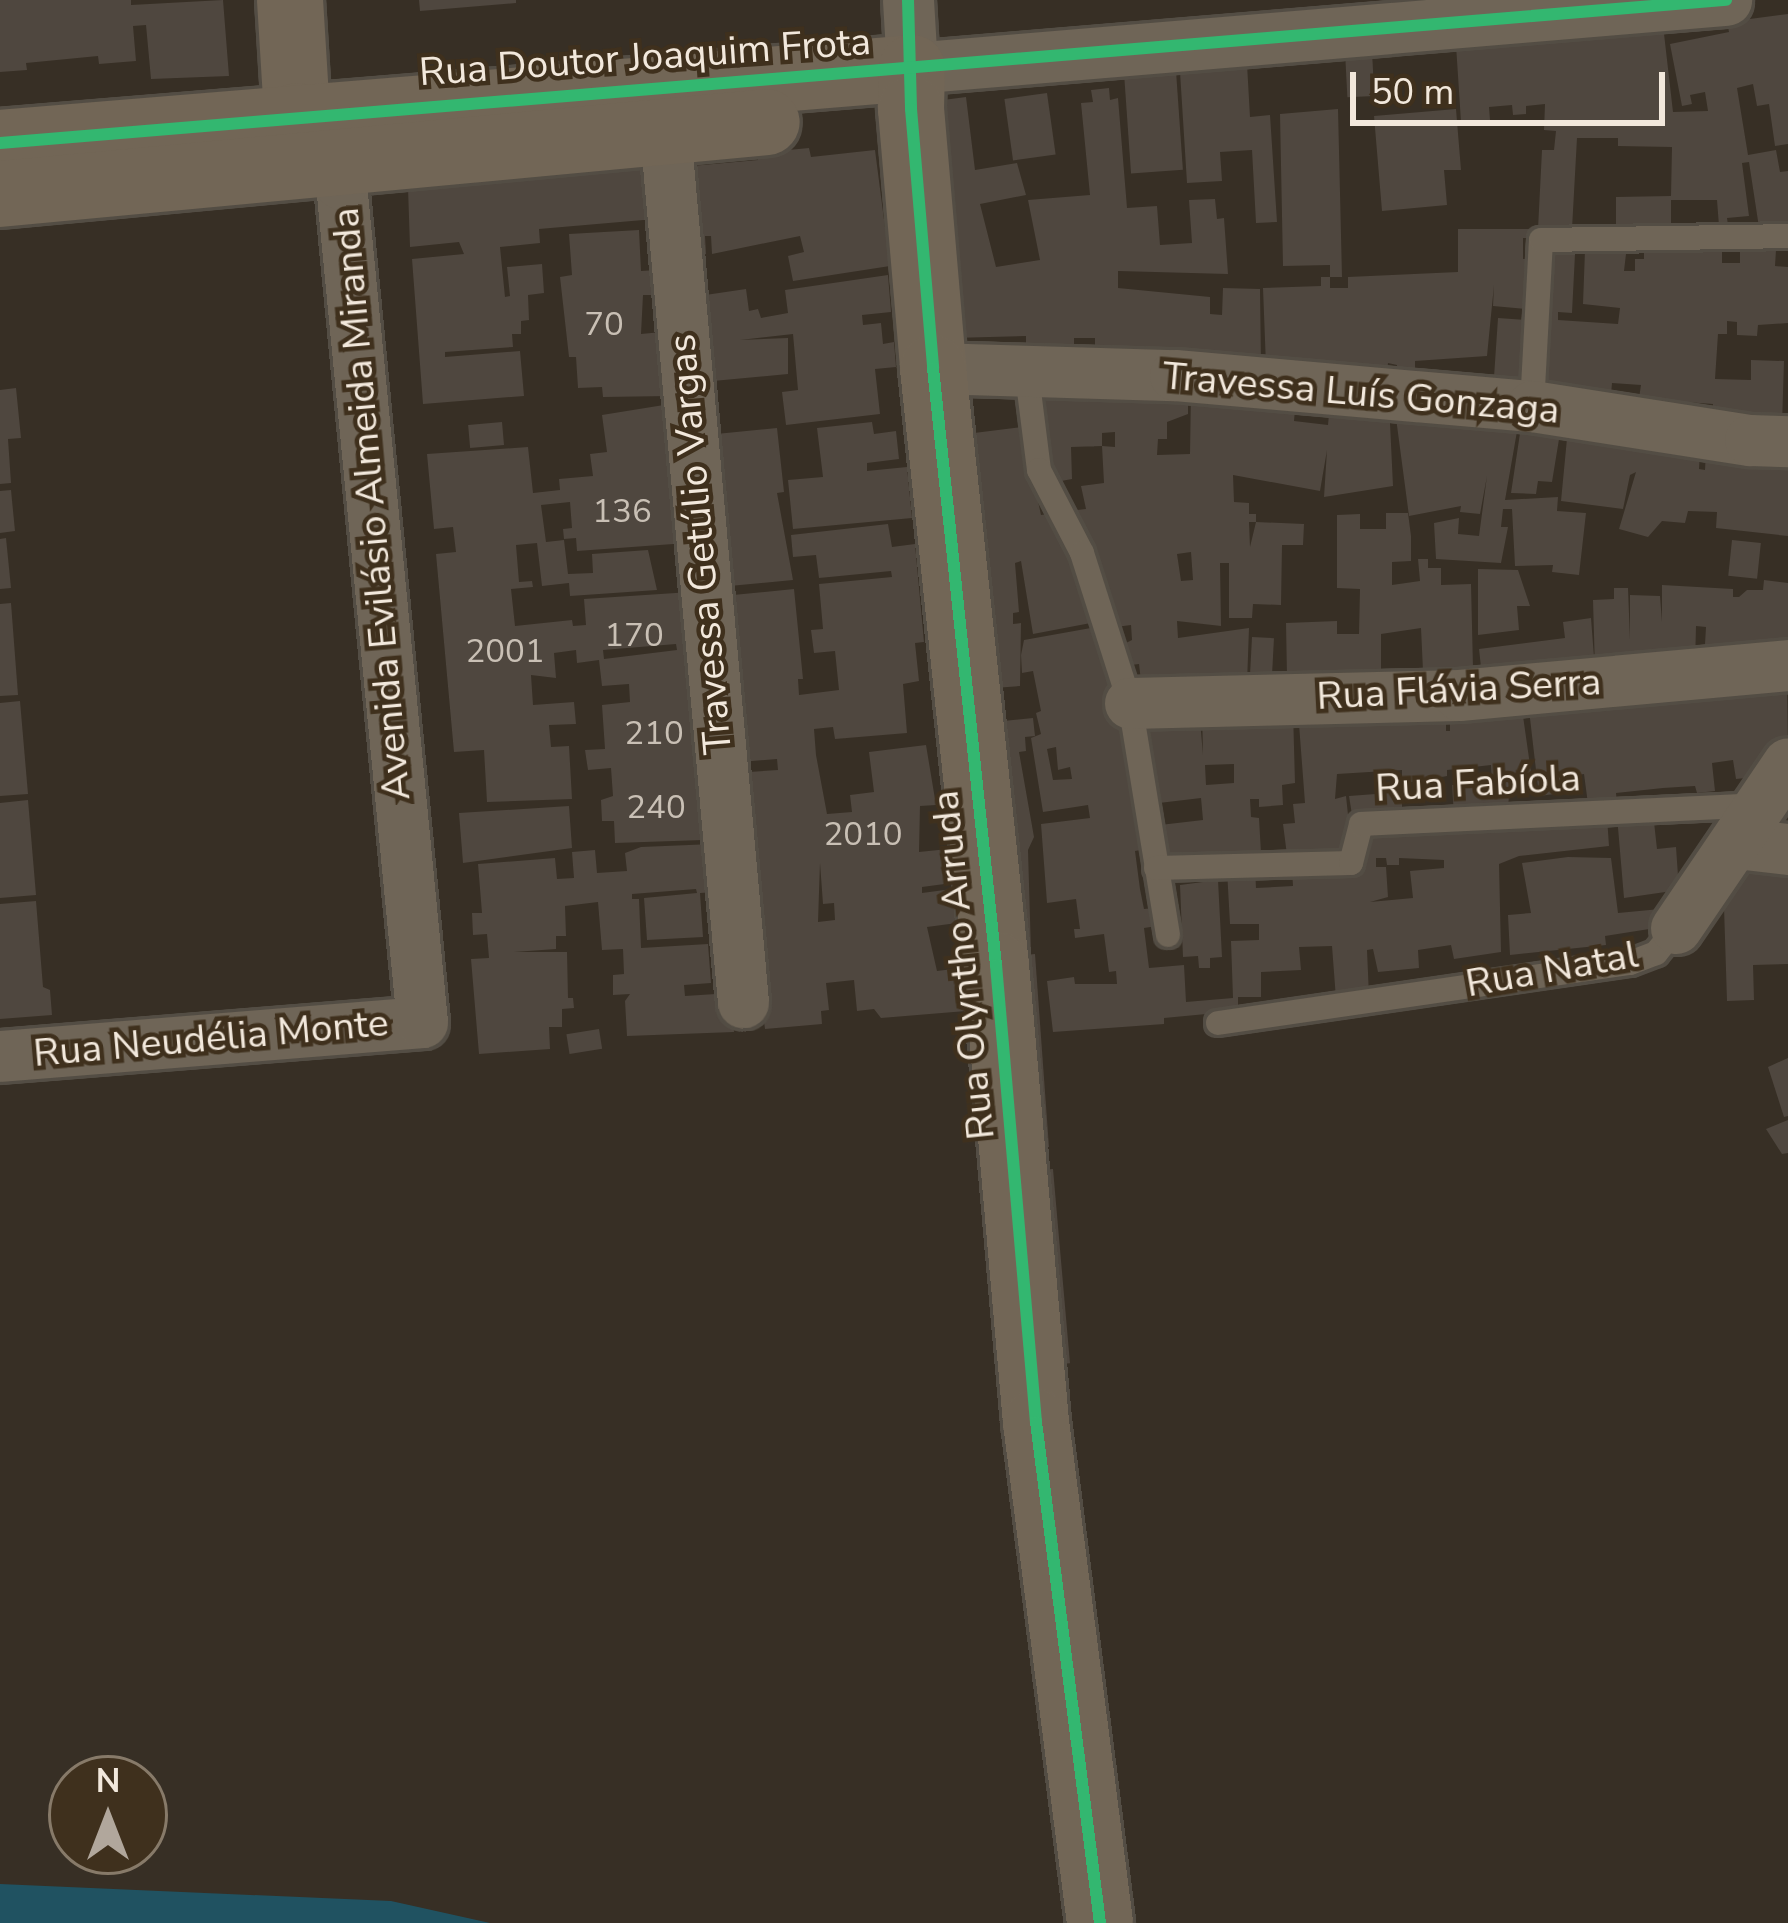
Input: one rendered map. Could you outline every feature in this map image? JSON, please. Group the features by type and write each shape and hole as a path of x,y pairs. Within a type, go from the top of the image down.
{"street":[{"name":"Avenida Evilásio Almeida Miranda","path":"290,0 307,139 341,184 422,1022"},
{"name":"Rua Olyntho Arruda","path":"908,0 933,368 996,965 1036,1422 1100,1923"},
{"name":"Rua Doutor Joaquim Frota","path":"0,143 307,139 911,88 1467,12 1726,0"},
{"name":"Travessa Getúlio Vargas","path":"663,108 743,1002"},
{"name":"Rua Doutor Joaquim Frota","path":"0,194 307,139"},
{"name":"Travessa Luís Gonzaga","path":"933,368 1026,367 1532,406 1728,437 1788,441"},
{"name":"Rua Flávia Serra","path":"1130,703 1459,695 1788,665"},
{"path":"1762,803 1788,849"},
{"name":"Rua Natal","path":"1676,928 1762,803"},
{"name":"Rua Neudélia Monte","path":"0,1056 422,1022"}],"lane":[{"path":"1532,406 1541,240 1788,236"},
{"path":"1026,367 1039,470 1082,553 1130,703 1168,935"},
{"name":"Rua Fabíola","path":"1156,868 1351,863 1361,824 1762,803"},
{"name":"Rua Natal","path":"1218,1023 1630,963 1656,953 1676,928"}],"water":[{"path":"0,1884 391,1901 490,1923 0,1923"}],"building":[{"path":"0,0 131,0 131,5 223,0 229,76 151,79 146,25 133,26 136,61 99,64 98,56 26,63 27,70 0,72"},
{"path":"419,0 516,0 516,3 420,11"},
{"path":"1788,14 1788,144 1775,146 1769,104 1757,106 1753,84 1737,88 1748,155 1776,150 1780,172 1788,171 1788,232 1760,234 1749,162 1742,163 1749,216 1727,218 1728,225 1719,226 1717,200 1671,200 1671,236 1616,235 1616,197 1671,196 1672,147 1618,146 1618,138 1577,138 1572,229 1538,229 1542,150 1554,150 1556,131 1544,130 1545,104 1526,106 1526,114 1513,115 1512,105 1489,107 1490,120 1461,122 1456,45 1663,25 1673,112 1708,111 1705,92 1690,95 1692,104 1682,106 1670,44 1729,32 1727,22"},
{"path":"1372,51 1374,96 1347,97 1345,52"},
{"path":"1247,64 1250,117 1270,115 1277,222 1256,223 1252,150 1220,152 1222,181 1187,183 1180,72"},
{"path":"1176,71 1183,170 1131,173 1124,75"},
{"path":"1109,88 1110,100 1118,98 1127,208 1157,206 1160,245 1192,243 1189,200 1215,199 1217,219 1224,218 1228,274 1118,271 1118,288 1210,297 1210,314 1222,315 1223,288 1260,289 1261,365 1095,356 1095,338 1074,338 1074,356 1026,356 1026,336 952,338 928,102 966,97 975,170 1017,163 1026,195 980,204 996,267 1040,260 1028,200 1090,195 1081,103 1093,102 1091,90"},
{"path":"1047,93 1056,154 1013,160 1004,99"},
{"path":"1338,109 1342,277 1330,277 1330,265 1283,266 1280,114"},
{"path":"1456,109 1461,170 1444,170 1447,205 1382,211 1374,116"},
{"path":"809,148 811,157 875,150 890,266 793,281 788,256 804,252 800,236 712,254 711,236 705,236 706,254 692,258 680,167 758,160 758,153"},
{"path":"651,162 655,219 539,229 540,243 500,247 505,297 510,296 507,267 542,264 544,293 528,295 529,320 521,321 521,334 512,334 513,347 445,352 445,357 520,351 524,396 423,404 412,259 464,254 459,242 410,247 408,188"},
{"path":"1458,229 1530,229 1530,238 1523,238 1523,259 1535,259 1529,379 1494,377 1498,318 1526,320 1526,309 1493,306 1494,285 1487,356 1415,361 1415,375 1396,373 1397,365 1388,363 1387,373 1321,370 1321,362 1266,366 1263,288 1321,286 1321,277 1330,277 1330,288 1348,288 1348,277 1458,272"},
{"path":"639,230 641,271 657,270 659,295 643,295 641,334 662,332 669,396 603,397 602,387 578,388 576,357 569,357 560,277 572,275 569,234"},
{"path":"1644,247 1722,249 1722,263 1740,263 1740,250 1776,250 1775,266 1788,267 1788,323 1758,325 1757,336 1737,335 1737,322 1727,321 1727,334 1718,334 1715,379 1751,380 1751,360 1784,361 1782,425 1711,424 1713,404 1685,402 1684,412 1639,398 1641,385 1612,383 1611,395 1540,393 1547,253 1575,254 1572,313 1558,312 1558,320 1618,324 1620,308 1583,304 1585,250 1626,254 1624,271 1635,271 1635,259 1644,259"},
{"path":"888,275 891,312 862,315 863,325 881,323 883,344 894,342 896,367 875,369 880,414 786,425 782,392 798,390 793,334 740,340 788,338 788,374 713,381 712,365 699,366 697,348 712,346 696,345 685,298 746,289 749,311 758,309 761,318 788,313 785,290"},
{"path":"966,383 974,433 1022,427 1041,515 1054,513 1072,542 1096,622 1033,634 1021,561 1015,563 1019,612 1013,613 1013,624 1021,623 1020,686 980,689"},
{"path":"1037,386 1188,388 1188,414 1167,422 1167,439 1158,439 1157,455 1190,454 1191,391 1296,399 1294,421 1328,425 1330,402 1389,402 1393,486 1324,497 1327,450 1320,491 1233,475 1234,502 1249,503 1249,514 1256,514 1256,522 1304,524 1303,545 1282,545 1281,605 1253,604 1252,618 1229,618 1229,563 1220,563 1221,626 1177,621 1178,638 1249,628 1247,684 1142,690 1139,664 1131,665 1124,644 1132,640 1131,625 1116,627 1115,611 1105,612 1095,552 1086,547 1077,510 1086,509 1081,486 1104,483 1102,446 1071,447 1072,479 1050,483","holes":["1115,432 1115,447 1102,446 1102,433","1191,552 1193,580 1181,581 1177,554"]},
{"path":"16,388 21,438 8,439 11,483 0,484 0,390"},
{"path":"670,404 682,493 671,494 673,521 685,520 687,543 577,551 576,538 564,539 563,529 572,528 570,502 541,505 546,542 564,540 568,574 593,573 592,554 648,550 657,590 570,596 569,583 542,586 537,543 516,545 519,582 532,581 533,587 511,589 515,626 572,620 573,626 586,625 584,599 691,592 703,840 615,843 614,821 602,821 601,800 613,796 611,768 588,770 585,750 605,749 602,705 630,702 629,684 602,686 599,660 577,663 576,650 554,653 556,678 531,675 533,705 574,702 576,724 549,725 551,747 569,746 572,799 487,802 484,750 454,752 436,554 456,552 453,527 434,529 427,454 528,447 533,493 560,490 559,479 593,476 590,454 607,452 602,415","holes":["676,644 677,650 604,659 603,650"]},
{"path":"1396,418 1519,420 1505,500 1558,497 1557,511 1586,513 1579,575 1552,572 1553,565 1515,566 1512,509 1503,509 1501,527 1508,527 1501,563 1436,559 1434,523 1459,518 1458,534 1479,536 1487,476 1480,514 1460,512 1461,506 1409,516"},
{"path":"1522,420 1561,427 1552,482 1538,481 1536,494 1511,493"},
{"path":"502,422 504,445 470,448 468,425"},
{"path":"872,422 874,434 896,431 899,459 867,463 867,471 907,467 912,518 793,529 788,480 823,477 817,428"},
{"path":"777,428 784,492 777,493 793,580 719,587 706,435"},
{"path":"1568,428 1602,432 1600,445 1639,450 1642,440 1700,452 1699,469 1705,470 1706,450 1788,455 1788,536 1716,528 1717,512 1688,511 1685,523 1662,521 1648,537 1619,529 1636,472 1630,475 1623,509 1561,501"},
{"path":"11,490 15,531 0,533 0,491"},
{"path":"1386,513 1408,513 1411,536 1411,561 1392,562 1392,585 1420,581 1418,559 1428,559 1428,568 1441,568 1441,585 1471,584 1473,668 1462,669 1463,678 1423,671 1421,628 1381,634 1381,677 1287,677 1286,623 1337,621 1337,634 1359,634 1360,589 1337,588 1337,515 1360,514 1360,529 1386,529"},
{"path":"888,524 892,547 915,544 924,642 915,643 919,681 903,684 907,733 835,739 833,727 814,729 816,755 827,814 852,812 850,795 874,792 869,752 926,745 936,805 920,806 919,852 948,849 952,883 922,887 922,893 952,889 957,923 927,927 937,971 961,968 966,1011 881,1018 874,1009 857,1011 854,980 826,983 829,1010 821,1011 822,1024 765,1029 751,923 762,922 761,911 750,913 742,797 752,797 749,772 778,770 777,759 740,762 729,637 737,636 733,595 794,589 803,679 798,679 799,695 839,690 835,651 814,653 811,630 823,629 819,584 892,577 891,571 819,578 816,555 793,557 791,535","holes":["820,863 823,904 834,903 835,920 818,922"]},
{"path":"6,538 11,588 0,589 0,539"},
{"path":"1732,540 1761,543 1757,579 1728,576"},
{"path":"1478,569 1518,570 1530,606 1517,606 1519,630 1478,635"},
{"path":"1764,580 1788,583 1788,654 1704,661 1706,627 1696,626 1695,666 1595,670 1593,600 1614,599 1614,588 1628,588 1630,640 1630,595 1660,596 1662,622 1662,585 1733,589 1733,597 1739,597 1747,590 1763,590"},
{"path":"11,603 18,695 0,696 0,604"},
{"path":"1591,618 1595,670 1483,685 1479,649 1565,638 1563,622"},
{"path":"1102,626 1127,770 1135,768 1146,849 1135,851 1140,889 1144,909 1154,908 1157,926 1144,928 1149,968 1184,965 1186,1002 1233,998 1231,941 1259,940 1259,924 1230,924 1227,870 1255,868 1256,888 1293,886 1292,870 1329,867 1366,829 1607,817 1609,846 1519,856 1499,864 1501,952 1454,959 1451,945 1418,950 1419,968 1378,972 1373,949 1367,950 1369,996 1336,999 1332,946 1299,947 1301,970 1261,972 1261,997 1238,997 1238,1011 1164,1018 1164,1024 1053,1032 1047,981 1074,977 1075,984 1117,984 1116,971 1109,972 1104,934 1075,938 1074,929 1080,929 1076,899 1047,903 1041,824 1090,818 1088,805 1043,812 1031,738 1041,734 1036,713 1041,711 1033,671 1022,673 1024,640","holes":["1056,747 1058,770 1070,767 1072,779 1053,780 1047,749","1376,858 1386,858 1387,865 1399,865 1399,858 1444,860 1444,868 1410,871 1413,898 1370,902 1388,897 1386,867 1376,867"]},
{"path":"1252,637 1274,638 1272,679 1250,678"},
{"path":"1787,686 1788,747 1755,777 1736,779 1733,760 1712,763 1715,791 1697,793 1695,786 1663,788 1616,793 1617,803 1588,804 1584,774 1561,778 1562,793 1539,796 1528,701"},
{"path":"20,701 28,794 0,796 0,703"},
{"path":"1521,702 1534,793 1509,794 1508,811 1454,815 1452,785 1492,783 1491,765 1447,770 1447,776 1416,782 1402,782 1402,770 1337,774 1335,799 1346,796 1352,852 1288,863 1283,824 1295,823 1293,804 1305,803 1298,711 1446,718 1446,731 1450,731 1450,706"},
{"path":"1199,709 1203,755 1202,709 1293,711 1295,783 1282,785 1283,805 1259,807 1259,799 1250,799 1251,817 1259,818 1261,853 1169,861 1160,825 1203,820 1201,798 1159,803 1141,728","holes":["1234,764 1234,783 1206,785 1205,765"]},
{"path":"1033,718 1035,736 1025,737 1026,751 1019,752 1034,837 1028,850 1031,952 1015,954 984,723"},
{"path":"1402,792 1402,815 1353,821 1349,796"},
{"path":"28,800 36,895 0,898 0,803"},
{"path":"569,806 572,848 463,863 459,813"},
{"path":"1653,813 1657,849 1676,847 1679,890 1624,898 1617,816"},
{"path":"713,844 717,892 700,893 703,937 647,940 644,898 697,893 696,889 632,894 632,899 639,899 641,948 708,944 711,983 684,985 685,996 731,993 734,1032 627,1036 625,1001 630,994 613,995 613,975 624,974 623,949 602,950 598,902 565,906 566,936 556,936 556,949 514,952 567,952 568,998 573,998 574,1008 562,1009 562,1027 549,1027 550,1049 479,1054 471,959 489,958 487,934 473,935 472,913 482,913 478,864 555,858 557,879 574,878 572,852 595,850 597,873 627,871 625,853 641,847"},
{"path":"1611,858 1618,913 1671,908 1662,927 1605,936 1606,945 1510,955 1508,915 1531,913 1522,863"},
{"path":"1731,868 1788,869 1788,964 1753,965 1754,1000 1727,1001 1723,876"},
{"path":"1218,880 1222,957 1210,958 1210,968 1199,968 1198,956 1183,957 1180,885"},
{"path":"36,901 43,987 50,990 52,1015 0,1019 0,904"},
{"path":"1035,954 1049,1147 1033,1148 1012,956"},
{"path":"599,1029 602,1049 570,1054 566,1034"},
{"path":"1788,1058 1788,1116 1784,1117 1768,1067"},
{"path":"1788,1120 1788,1153 1782,1154 1766,1129"},
{"path":"1053,1169 1070,1363 1052,1365 1035,1171"}],"cycle path":[{"path":"908,0 911,109 933,368 996,965 1036,1422 1100,1923"},
{"path":"0,143 1726,0"}]}
